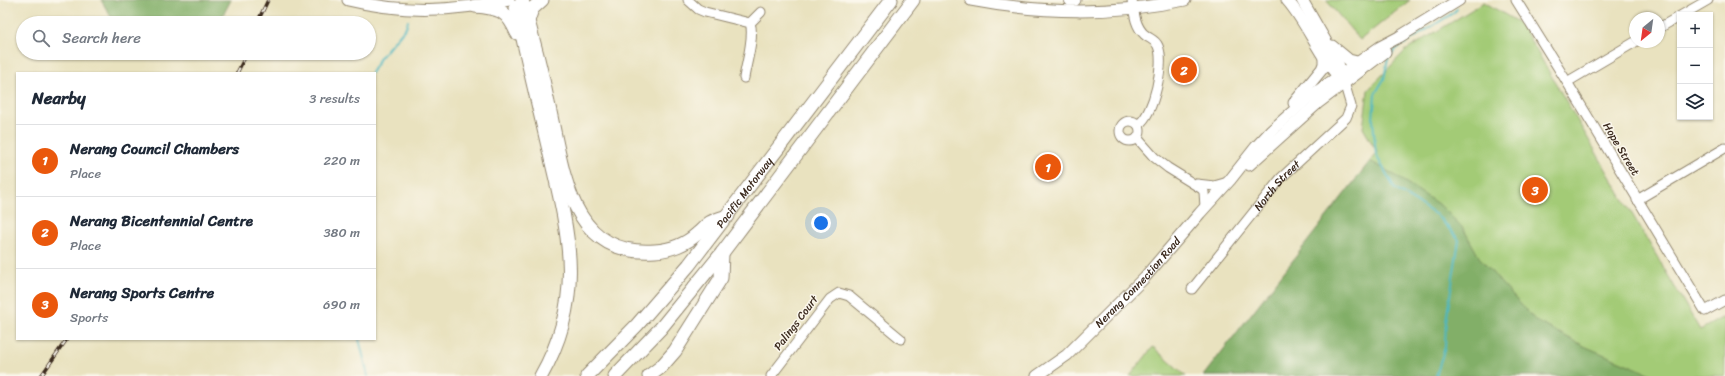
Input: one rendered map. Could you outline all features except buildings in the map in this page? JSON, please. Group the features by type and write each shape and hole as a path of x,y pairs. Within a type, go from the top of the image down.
{"highway":[{"path":"514,0 524,49 562,206 570,250 569,293 566,315 559,339 541,376"},
{"path":"522,0 548,102 566,185 575,207 589,227 607,241 616,245 636,251 656,251 665,250 684,242 696,235 709,223 728,216"},
{"path":"528,21 532,9 542,0"},
{"name":"Pacific Motorway","path":"587,376 664,295 728,216 891,0"},
{"name":"Pacific Motorway","path":"615,376 661,328 722,253 911,2"},
{"path":"475,6 495,8 504,13 513,23 524,49"},
{"path":"649,376 675,351 721,278 722,253"}],"main road":[{"path":"348,0 397,9 439,10 509,0"},
{"path":"971,0 1006,6 1071,12 1185,0"},
{"path":"1070,0 1075,0"},
{"name":"North Street","path":"1287,0 1301,18 1324,59 1341,77"},
{"name":"North Street","path":"1302,0 1337,61 1341,77"},
{"name":"Nerang Connection Road","path":"1229,181 1240,174 1319,102 1341,77 1358,62 1386,43 1459,0"},
{"path":"1323,37 1345,57 1358,62"},
{"name":"Nerang Connection Road","path":"1037,376 1067,355 1145,277 1272,130 1308,98 1389,48 1398,37"},
{"path":"1272,130 1322,70 1324,59"}],"street":[{"path":"688,0 698,9 705,12 750,23"},
{"name":"Hope Street","path":"1516,0 1705,311 1725,300"},
{"path":"1686,12 1708,0"},
{"path":"1133,5 1138,26 1145,36 1155,41 1160,57 1158,77 1150,111 1147,117 1139,124"},
{"path":"750,23 761,12"},
{"path":"1665,24 1677,17"},
{"path":"744,78 750,40 750,23"},
{"path":"1566,82 1629,45"},
{"name":"North Street","path":"1192,290 1281,178 1346,118 1351,106 1341,77"},
{"path":"1129,120 1139,124 1141,129 1138,139 1130,141 1123,138 1120,133 1120,128 1123,123 1129,120"},
{"path":"1138,139 1154,157 1168,168 1197,184 1204,191 1205,207"},
{"path":"1637,200 1725,148"},
{"path":"1197,184 1214,186 1229,181"},
{"name":"Palings Court","path":"771,376 830,299 839,293 849,296 901,339"}],"green space":[{"path":"101,0 231,0 223,16 110,16"},
{"path":"1326,0 1410,0 1360,40"},
{"path":"1484,2 1521,24 1700,330 1725,316 1725,376 1649,376 1537,329 1407,213 1370,161 1377,152 1363,128 1368,90 1405,51"},
{"path":"1370,161 1393,174 1441,206 1463,228 1479,257 1536,321 1586,347 1655,376 1203,376"},
{"path":"1153,347 1186,376 1130,376"}],"waterway":[{"path":"1436,376 1445,347 1446,321 1459,240 1438,216 1395,189 1376,155 1373,120 1375,94 1384,79 1388,58 1396,49 1457,9"},
{"path":"372,72 380,58 406,27 408,21"},
{"path":"359,340 368,376"}],"railway":[{"path":"260,16 268,0"},
{"path":"238,72 244,60"},
{"path":"41,376 66,340"}],"place":[{"name":"Nerang Bicentennial Centre","path":"1184,70"},
{"name":"Nerang Council Chambers","path":"1048,167"},
{"name":"Nerang Sports Centre","path":"1535,190"}]}
